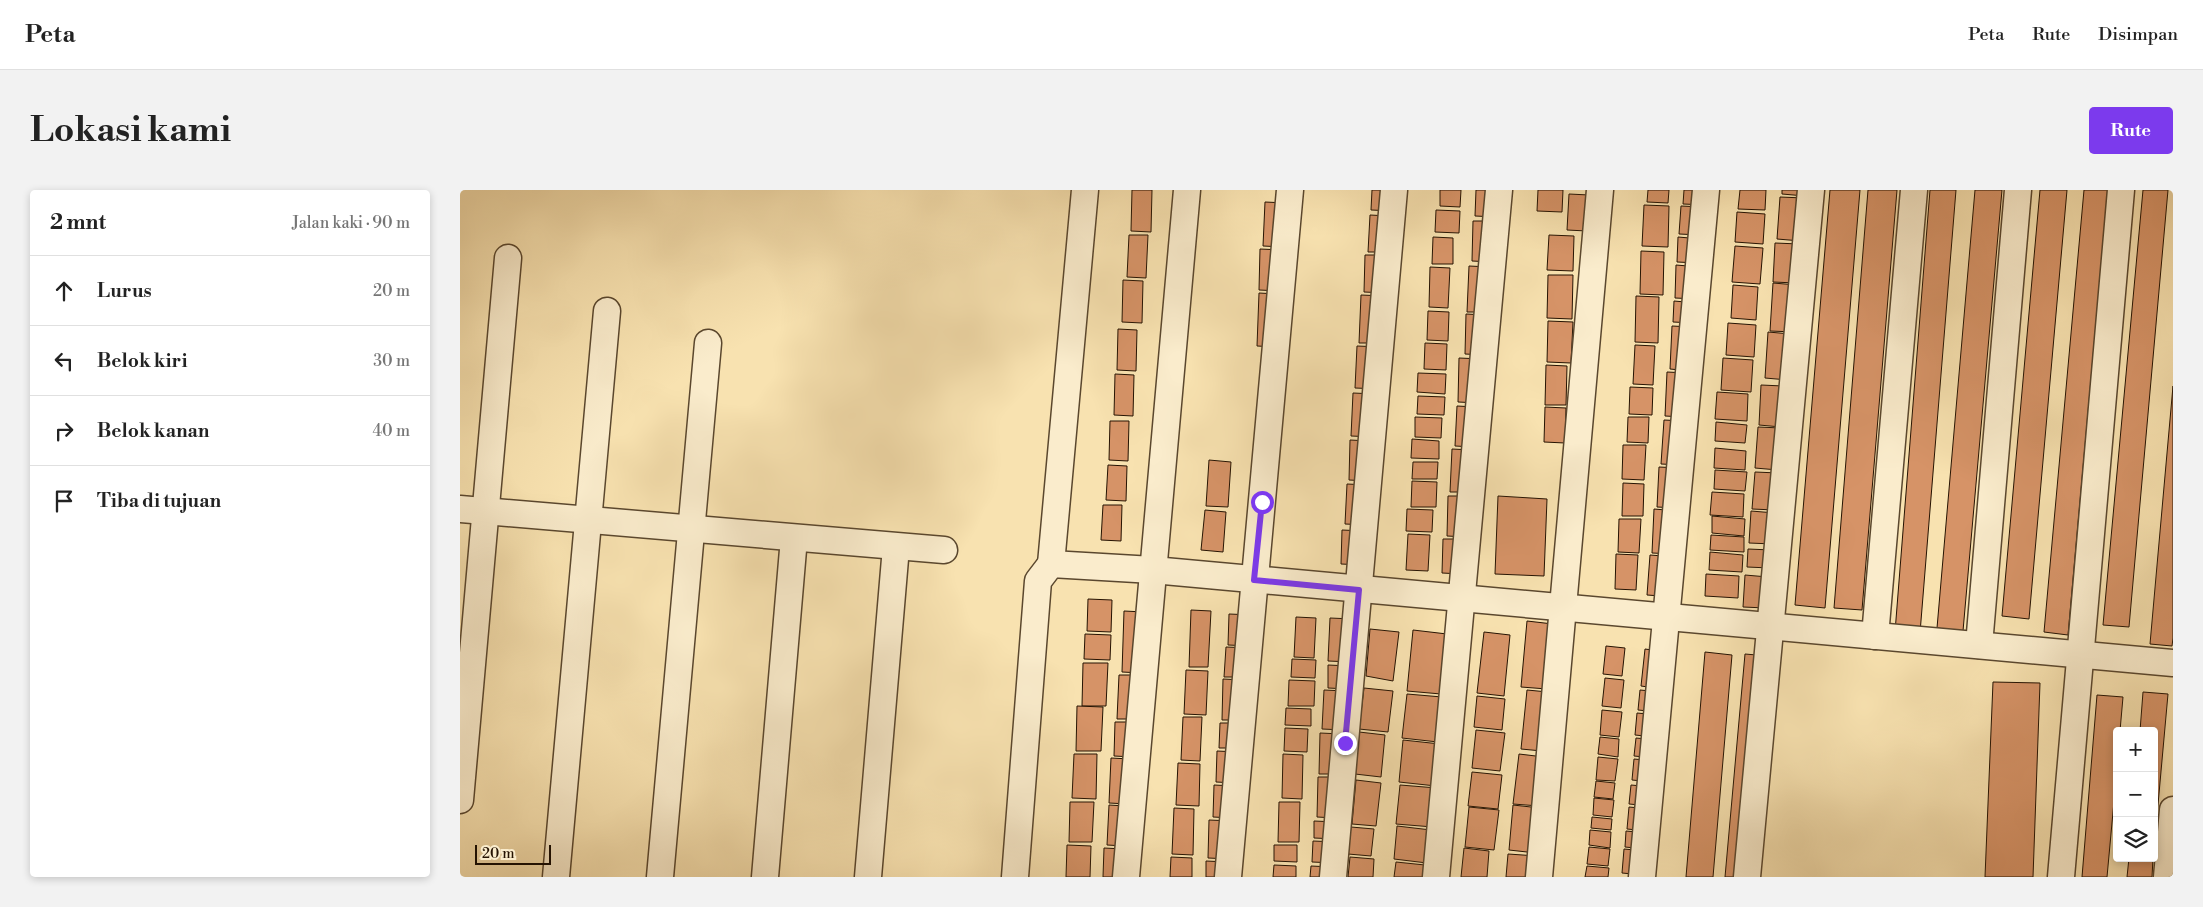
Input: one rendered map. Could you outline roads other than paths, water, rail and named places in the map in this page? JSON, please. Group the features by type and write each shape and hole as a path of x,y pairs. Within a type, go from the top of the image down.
{"street":[{"path":"1015,877 1038,581 1051,564 1085,190"},
{"path":"1126,877 1187,190"},
{"path":"1228,877 1290,190"},
{"path":"1333,877 1394,190"},
{"path":"1436,877 1498,190"},
{"path":"1539,877 1600,190"},
{"path":"1642,877 1664,617 1706,190"},
{"path":"1747,877 1812,190"},
{"path":"1875,636 1914,190"},
{"path":"1979,645 2018,190"},
{"path":"2061,877 2121,190"},
{"path":"460,800 508,258"},
{"path":"556,877 607,311"},
{"path":"660,877 708,343"},
{"path":"460,509 944,550"},
{"path":"765,877 794,538"},
{"path":"868,877 896,547"},
{"path":"1051,564 1153,570 2173,663"},
{"path":"2167,877 2173,810"}]}
